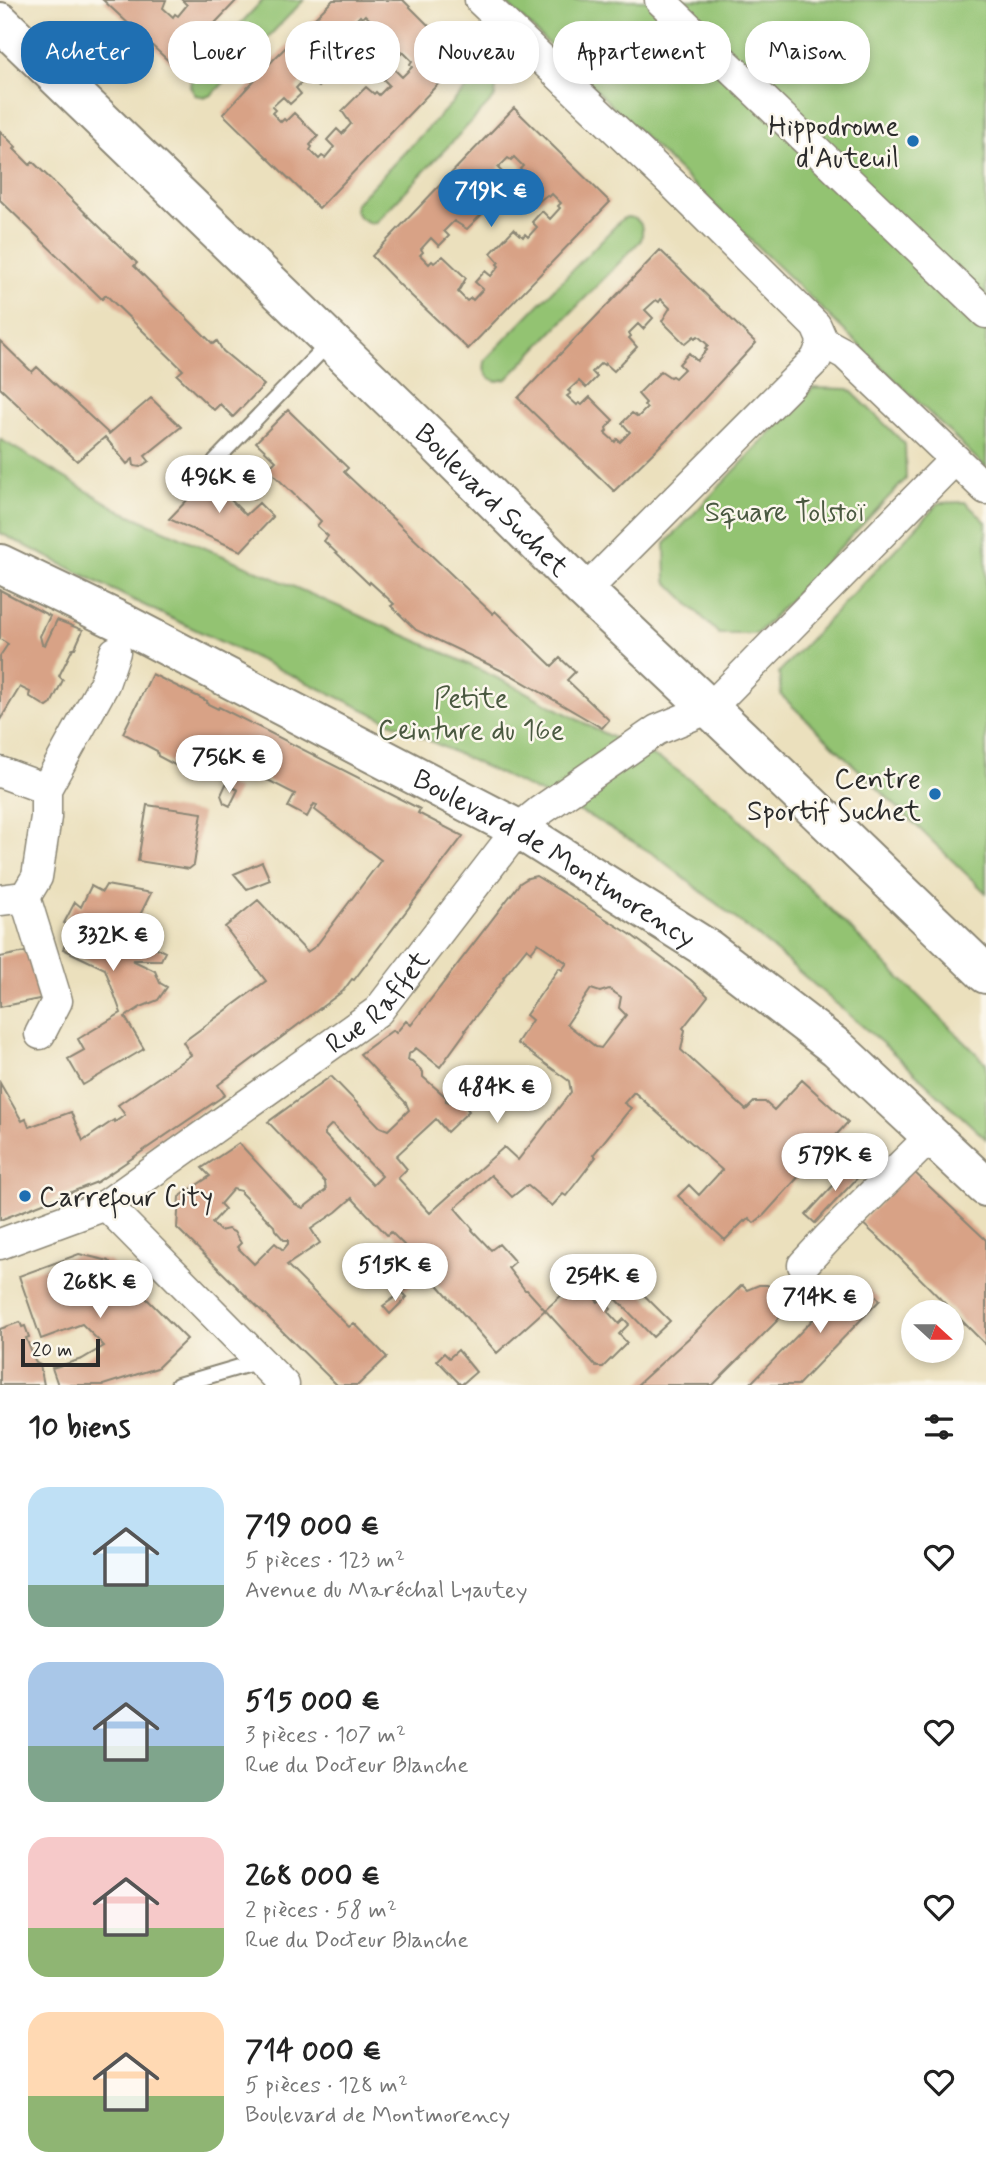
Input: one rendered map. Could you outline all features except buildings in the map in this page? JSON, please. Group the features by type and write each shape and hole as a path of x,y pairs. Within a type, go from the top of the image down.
{"main road":[{"name":"Boulevard Suchet","path":"0,22 331,341 585,591 986,974"},
{"name":"Boulevard de Montmorency","path":"0,564 119,637 518,829 709,949 837,1048 986,1187"}],"street":[{"path":"480,0 674,185 816,326 823,342 845,354 986,489"},
{"path":"660,0 986,313"},
{"path":"585,591 816,359 823,342"},
{"path":"710,708 955,459"},
{"path":"40,1034 57,1001 12,898 37,877 46,817 46,789 104,684 119,637"},
{"name":"Rue Raffet","path":"0,1244 106,1205 377,1011 518,829 657,730 710,708"},
{"path":"0,772 46,789"},
{"path":"803,1265 931,1136"},
{"path":"106,1205 284,1385"}],"lane":[{"path":"215,461 331,341"},
{"path":"178,1385 260,1361"}],"green space":[{"path":"263,0 304,0 271,34 271,21 243,21"},
{"path":"503,0 986,0 986,468 590,84 731,84 731,21 553,21 553,48 539,35 539,21 525,21"},
{"path":"223,84 212,95 206,97 195,95 190,86"},
{"path":"470,84 494,84 494,98 376,222 370,223 360,218 355,210 356,203"},
{"path":"622,219 636,219 641,224 641,240 507,379 497,381 487,376 484,367 486,359"},
{"name":"Square Tolstoï","path":"813,388 849,389 905,444 906,479 757,634 719,634 666,581 665,544"},
{"name":"Petite Ceinture du 16e","path":"0,439 121,511 447,654 667,763 725,805 986,1063 986,1139 889,1049 760,938 655,855 593,818 135,601 0,533"},
{"name":"Centre Sportif Suchet","path":"965,502 986,522 986,893 781,695 779,672 939,503"}],"place":[{"name":"Hippodrome d'Auteuil","path":"913,141"},
{"name":"Centre Sportif Suchet","path":"935,794"},
{"name":"Carrefour City","path":"25,1196"}]}
